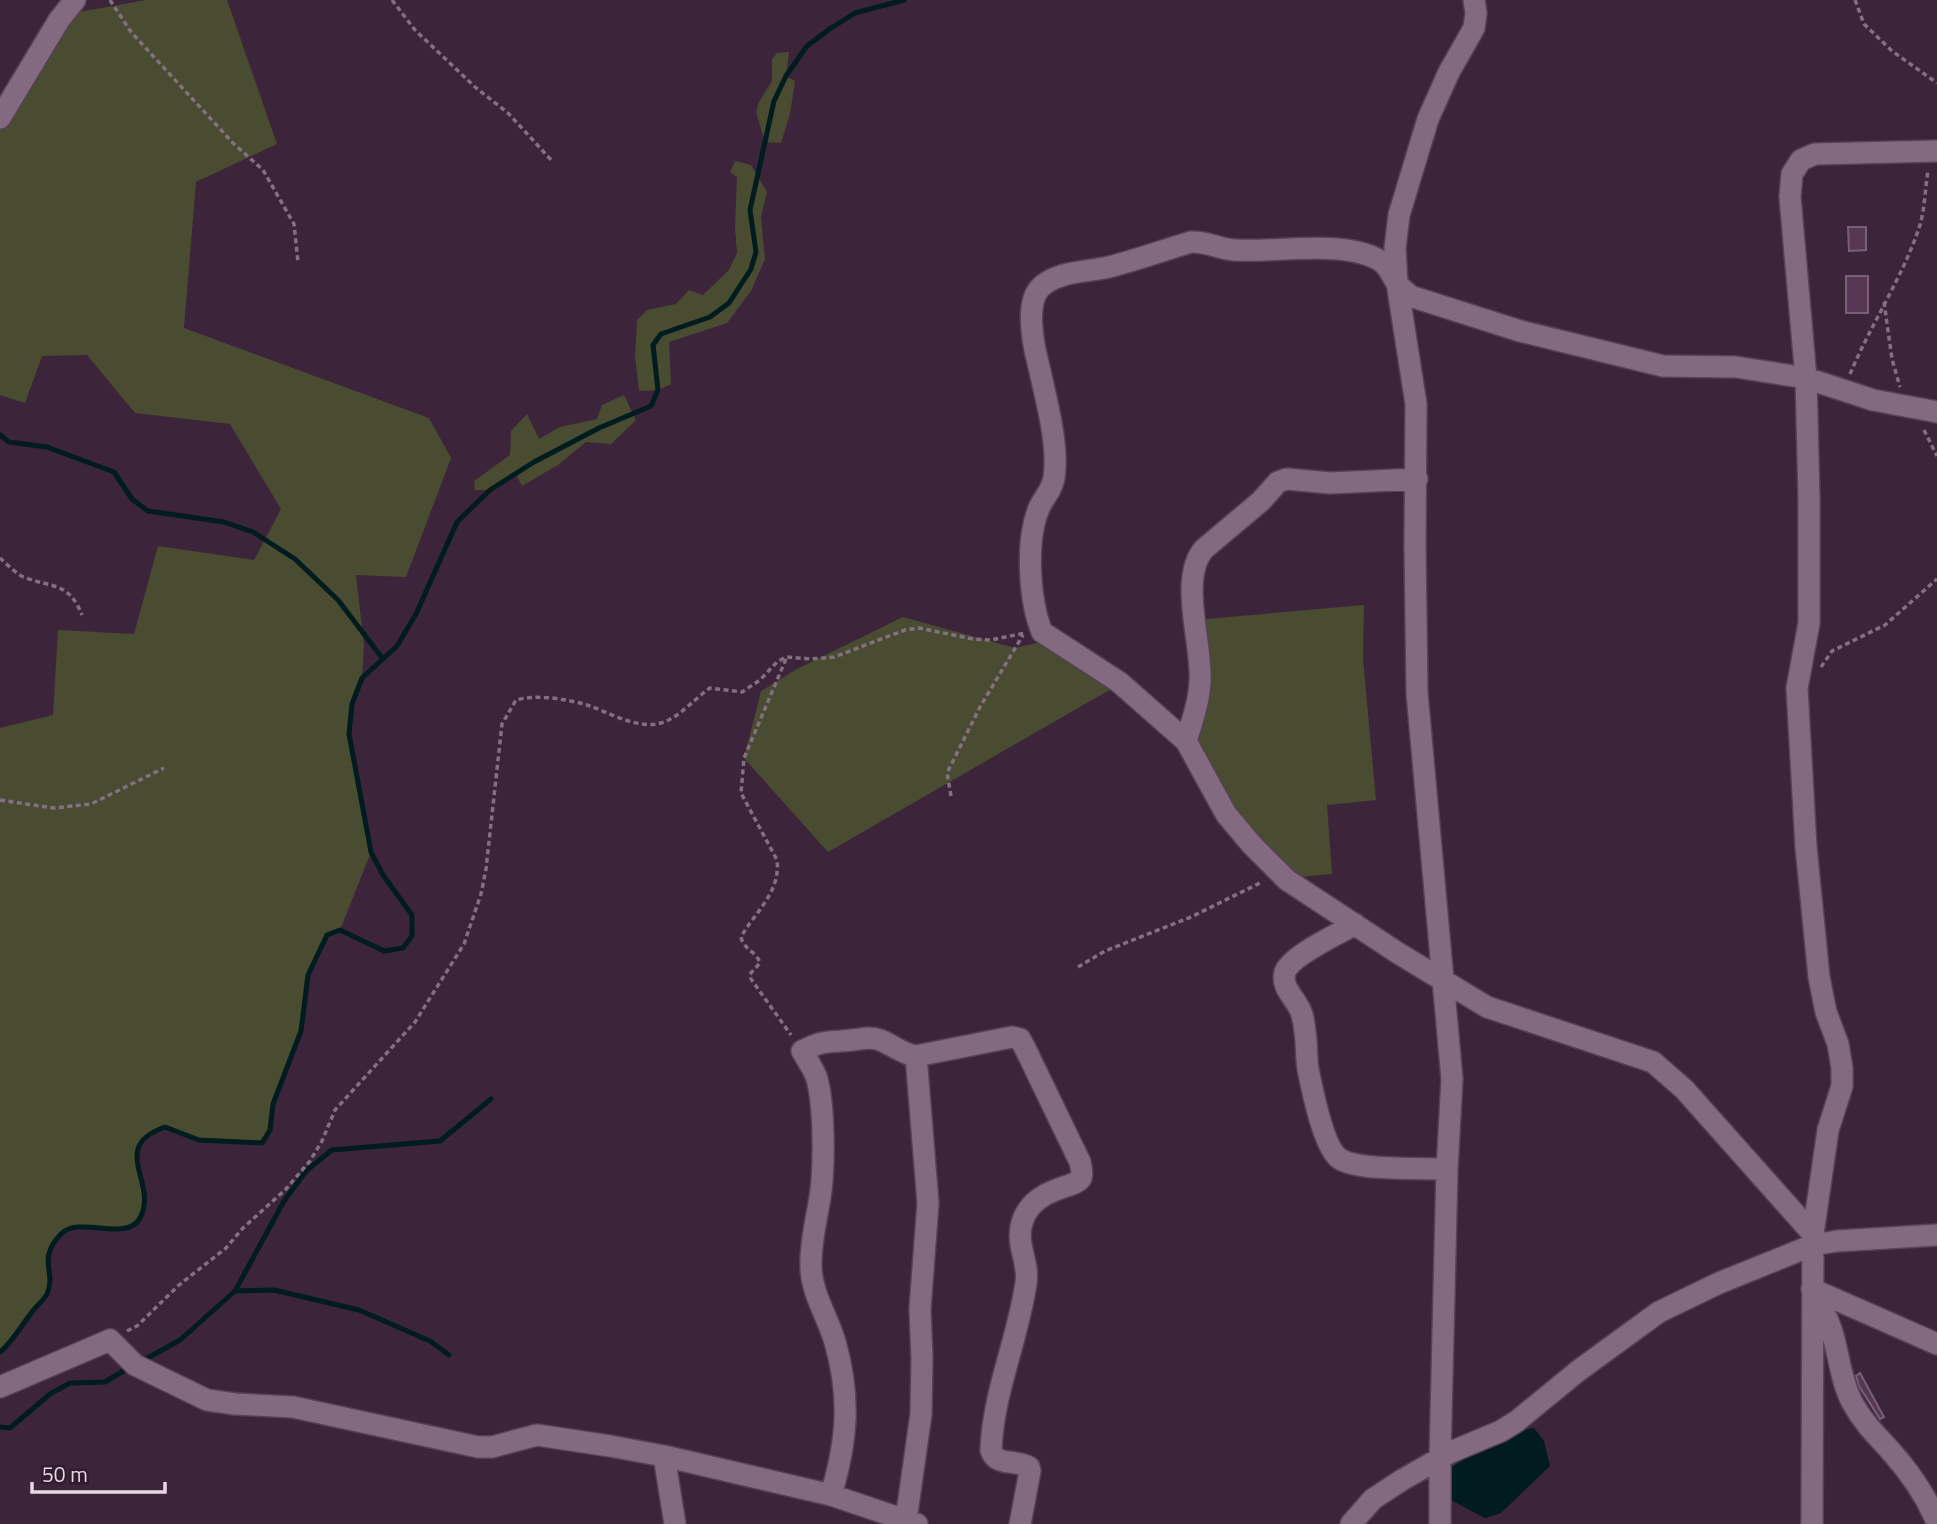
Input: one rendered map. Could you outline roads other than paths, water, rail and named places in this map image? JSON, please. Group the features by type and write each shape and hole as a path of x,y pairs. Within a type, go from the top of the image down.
{"street":[{"path":"0,118 75,0"},
{"path":"1440,1524 1447,1169 1452,1079 1417,693 1416,404 1397,283 1395,248 1399,215 1427,118 1474,28 1474,0"},
{"path":"1812,1524 1813,1240 1828,1130 1842,1086 1842,1068 1819,977 1806,847 1797,688 1809,623 1806,378 1791,233 1792,174 1801,160 1815,154 1934,151"},
{"path":"1813,1240 1684,1088 1653,1062 1487,1007 1398,953 1280,874 1226,814 1186,741 1119,682 1033,633 1038,622 1030,571 1032,545 1040,506 1052,488 1055,465 1050,419 1033,345 1032,309 1040,288 1073,273 1107,268 1191,242 1229,250 1307,248 1365,253 1387,265 1397,283 1410,296 1458,309 1520,331 1663,366 1736,367 1806,378 1873,400 1937,412"},
{"path":"1186,741 1200,681 1193,618 1194,567 1197,557 1204,549 1261,501 1278,482 1287,479 1330,483 1417,479"},
{"path":"1355,924 1302,955 1290,964 1285,973 1285,983 1290,996 1303,1016 1307,1067 1332,1152 1340,1160 1356,1165 1447,1169"},
{"path":"831,1495 841,1461 846,1426 845,1404 835,1342 813,1284 812,1249 822,1180 822,1129 817,1076 802,1051 832,1040 851,1041 864,1038 878,1039 901,1052 916,1056 1004,1038 1020,1039 1080,1162 1081,1178 1036,1200 1025,1215 1020,1231 1020,1247 1027,1283 1006,1363 990,1450 992,1456 999,1461 1023,1463 1029,1467 1020,1524"},
{"path":"0,1387 110,1340 135,1365 207,1400 293,1406 478,1447 492,1447 537,1435 664,1456 831,1495 912,1522 921,1414 920,1309 928,1203 916,1056"},
{"path":"1351,1524 1373,1499 1440,1459 1502,1432 1578,1371 1659,1312 1813,1240 1937,1235"},
{"path":"1813,1298 1937,1344"},
{"path":"1813,1298 1828,1318 1842,1378 1851,1401 1863,1421 1910,1475 1937,1522"},
{"path":"664,1456 675,1524"}],"waterway":[{"path":"0,1352 47,1294 50,1279 48,1259 61,1234 79,1227 125,1228 134,1225 140,1218 144,1192 137,1155 140,1145 148,1135 165,1127 199,1140 262,1143 270,1130 273,1104 301,1031 308,975 327,935 340,930 384,951 403,948 412,936 412,915 383,875 371,852 349,734 352,704 362,678 397,646 416,614 457,522 490,490 534,462 599,428 651,406 658,390 653,345 661,334 710,317 729,303 751,269 756,252 750,210 774,101 786,76 807,46 831,28 855,13 904,0"},
{"path":"0,435 9,442 47,447 114,472 132,499 148,511 224,522 253,532 295,559 338,600 383,659"},
{"path":"235,1291 284,1201 307,1170 332,1150 440,1141 491,1099"},
{"path":"142,1361 180,1340 235,1291 274,1290 359,1310 430,1341 449,1355"},
{"path":"0,1427 10,1428 50,1394 70,1383 105,1382 130,1367"}]}
